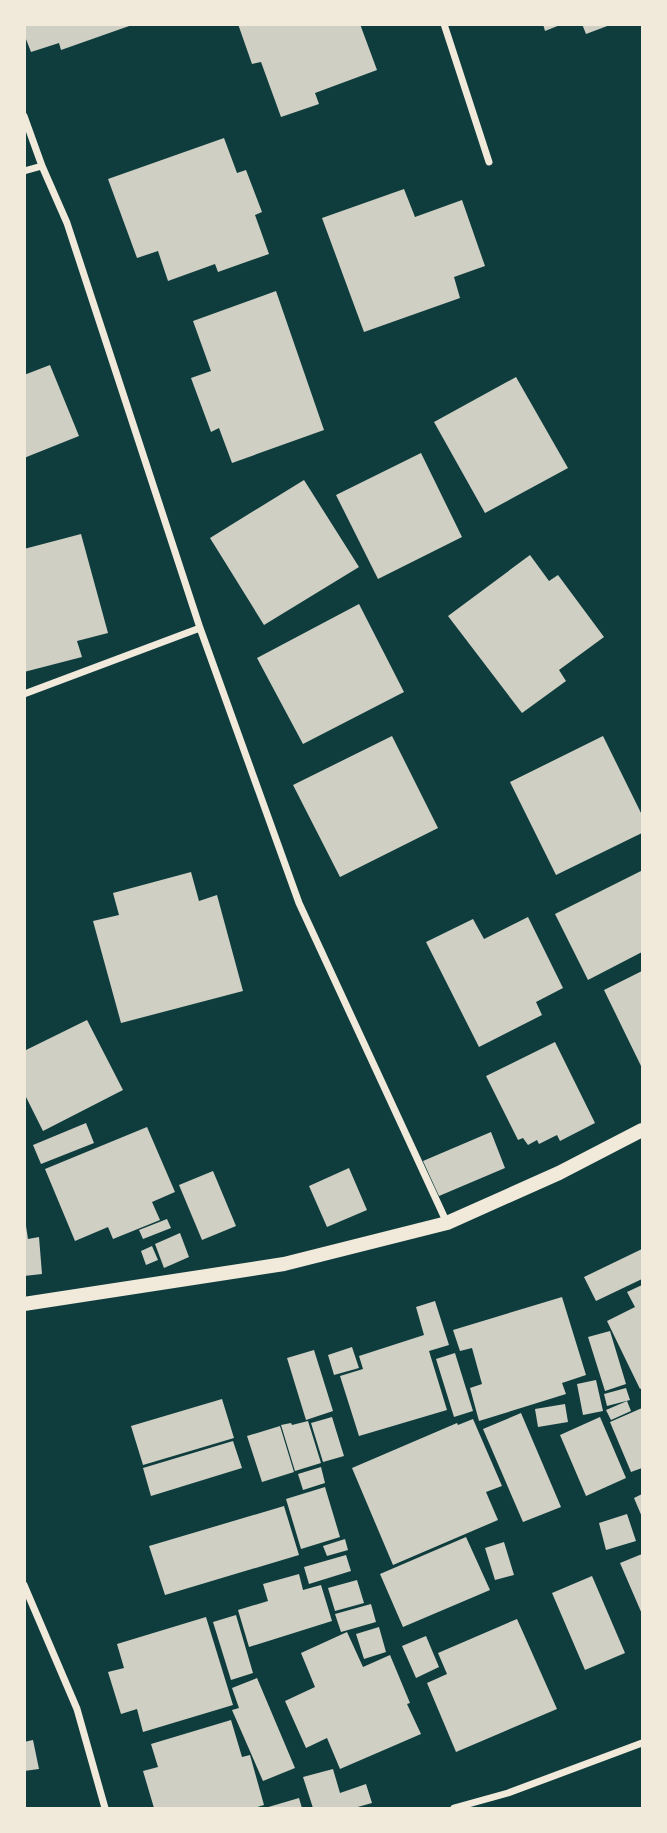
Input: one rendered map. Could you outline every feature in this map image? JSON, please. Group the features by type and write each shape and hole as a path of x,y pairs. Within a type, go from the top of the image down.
{"main road":[{"path":"24,1304 284,1264 447,1223 559,1173 642,1130"}],"street":[{"path":"444,24 489,162"},
{"path":"24,116 66,223 200,628 299,903 447,1223"},
{"path":"24,172 42,166"},
{"path":"24,694 200,628"},
{"path":"24,1585 77,1709 105,1808"},
{"path":"454,1808 508,1793 642,1743"}],"building":[{"path":"24,24 132,25 61,50 59,43 31,52 24,34"},
{"path":"238,24 360,24 377,70 315,93 319,104 281,117 261,62 252,64"},
{"path":"543,24 560,24 560,25 545,31"},
{"path":"582,24 610,24 610,25 586,34"},
{"path":"224,138 237,173 246,170 262,212 255,215 269,254 218,272 215,264 168,281 158,251 137,258 108,179"},
{"path":"404,189 415,217 462,200 485,266 454,277 460,298 364,332 322,218"},
{"path":"276,291 324,430 232,463 219,428 211,432 191,378 211,371 193,321"},
{"path":"50,365 79,436 24,458 24,375"},
{"path":"516,377 568,468 485,513 434,422"},
{"path":"421,453 462,537 378,579 336,495"},
{"path":"304,480 359,567 264,625 210,538"},
{"path":"81,534 108,633 77,641 82,657 24,672 24,549"},
{"path":"530,555 549,581 558,575 604,637 559,670 566,681 522,713 448,616"},
{"path":"359,604 404,692 303,744 257,658"},
{"path":"392,736 438,828 340,877 293,785"},
{"path":"603,736 642,815 642,833 556,875 510,782"},
{"path":"641,871 642,952 588,980 555,914"},
{"path":"191,872 199,901 217,895 243,991 121,1023 93,921 119,915 113,893"},
{"path":"528,917 563,988 536,1002 542,1015 479,1047 426,942 473,919 484,939"},
{"path":"642,971 642,1068 604,990"},
{"path":"87,1020 123,1090 43,1131 24,1093 24,1051"},
{"path":"555,1042 595,1123 560,1141 557,1135 539,1144 537,1140 528,1145 523,1138 518,1140 486,1076"},
{"path":"86,1123 94,1143 41,1164 33,1145"},
{"path":"147,1127 175,1192 152,1202 160,1220 113,1239 108,1227 75,1241 45,1169"},
{"path":"491,1132 505,1168 439,1196 423,1161"},
{"path":"349,1168 367,1210 327,1227 309,1186"},
{"path":"213,1171 236,1226 202,1240 179,1185"},
{"path":"167,1219 171,1228 143,1239 139,1230"},
{"path":"24,1226 28,1239 39,1237 42,1274 24,1276"},
{"path":"180,1233 189,1257 164,1268 155,1244"},
{"path":"152,1246 158,1260 146,1265 141,1251"},
{"path":"642,1249 642,1279 596,1301 584,1277"},
{"path":"642,1285 640,1389 607,1321 635,1307 627,1292"},
{"path":"562,1297 586,1375 562,1383 566,1394 479,1421 470,1388 482,1384 472,1348 460,1351 453,1330"},
{"path":"435,1301 449,1345 429,1351 447,1410 359,1436 340,1376 363,1369 359,1356 424,1335 416,1307"},
{"path":"610,1331 626,1384 605,1391 588,1337"},
{"path":"352,1347 359,1368 334,1375 328,1355"},
{"path":"314,1350 333,1411 306,1420 287,1358"},
{"path":"455,1353 473,1411 454,1417 436,1359"},
{"path":"596,1380 603,1411 583,1415 577,1384"},
{"path":"626,1388 630,1400 607,1406 604,1394"},
{"path":"222,1399 234,1438 143,1465 131,1426"},
{"path":"627,1401 631,1411 611,1420 606,1410"},
{"path":"565,1404 568,1422 538,1427 535,1409"},
{"path":"642,1408 642,1468 631,1472 610,1422"},
{"path":"521,1413 561,1507 523,1522 483,1429"},
{"path":"332,1417 344,1456 323,1462 311,1423"},
{"path":"600,1417 626,1478 586,1496 560,1435"},
{"path":"473,1419 502,1486 486,1492 498,1520 393,1565 352,1468 457,1423 458,1425"},
{"path":"308,1421 321,1463 295,1471 281,1425"},
{"path":"280,1426 294,1472 262,1482 247,1436"},
{"path":"233,1441 242,1468 151,1496 143,1468"},
{"path":"321,1467 325,1483 303,1490 298,1474"},
{"path":"325,1487 340,1537 301,1549 286,1499"},
{"path":"642,1494 642,1517 634,1498"},
{"path":"284,1506 299,1555 165,1595 149,1546"},
{"path":"627,1514 636,1541 606,1550 599,1523"},
{"path":"466,1537 490,1590 403,1627 380,1574"},
{"path":"345,1539 348,1550 327,1556 323,1546"},
{"path":"504,1542 514,1575 495,1580 485,1548"},
{"path":"642,1554 642,1614 620,1563"},
{"path":"346,1555 351,1571 309,1584 304,1567"},
{"path":"299,1574 303,1590 321,1585 332,1621 249,1647 238,1610 268,1601 263,1584"},
{"path":"592,1576 625,1653 585,1670 552,1593"},
{"path":"357,1580 364,1603 335,1611 328,1588"},
{"path":"371,1604 376,1622 341,1632 335,1614"},
{"path":"236,1615 253,1673 231,1680 213,1622"},
{"path":"206,1617 233,1705 143,1732 137,1709 121,1714 108,1672 124,1668 117,1644"},
{"path":"517,1619 557,1709 456,1752 427,1683 447,1674 438,1653"},
{"path":"379,1627 386,1652 364,1659 356,1634"},
{"path":"347,1632 363,1667 390,1655 421,1734 340,1769 327,1738 306,1748 285,1701 315,1687 301,1653"},
{"path":"426,1636 439,1667 416,1678 402,1646"},
{"path":"257,1678 295,1768 263,1781 232,1710 239,1708 232,1688"},
{"path":"231,1720 242,1757 250,1755 264,1805 254,1808 154,1808 143,1771 158,1767 151,1744"},
{"path":"33,1740 39,1769 24,1771 24,1742"},
{"path":"333,1769 340,1793 366,1784 372,1803 354,1808 313,1808 303,1777"},
{"path":"299,1798 302,1808 265,1808"}]}
